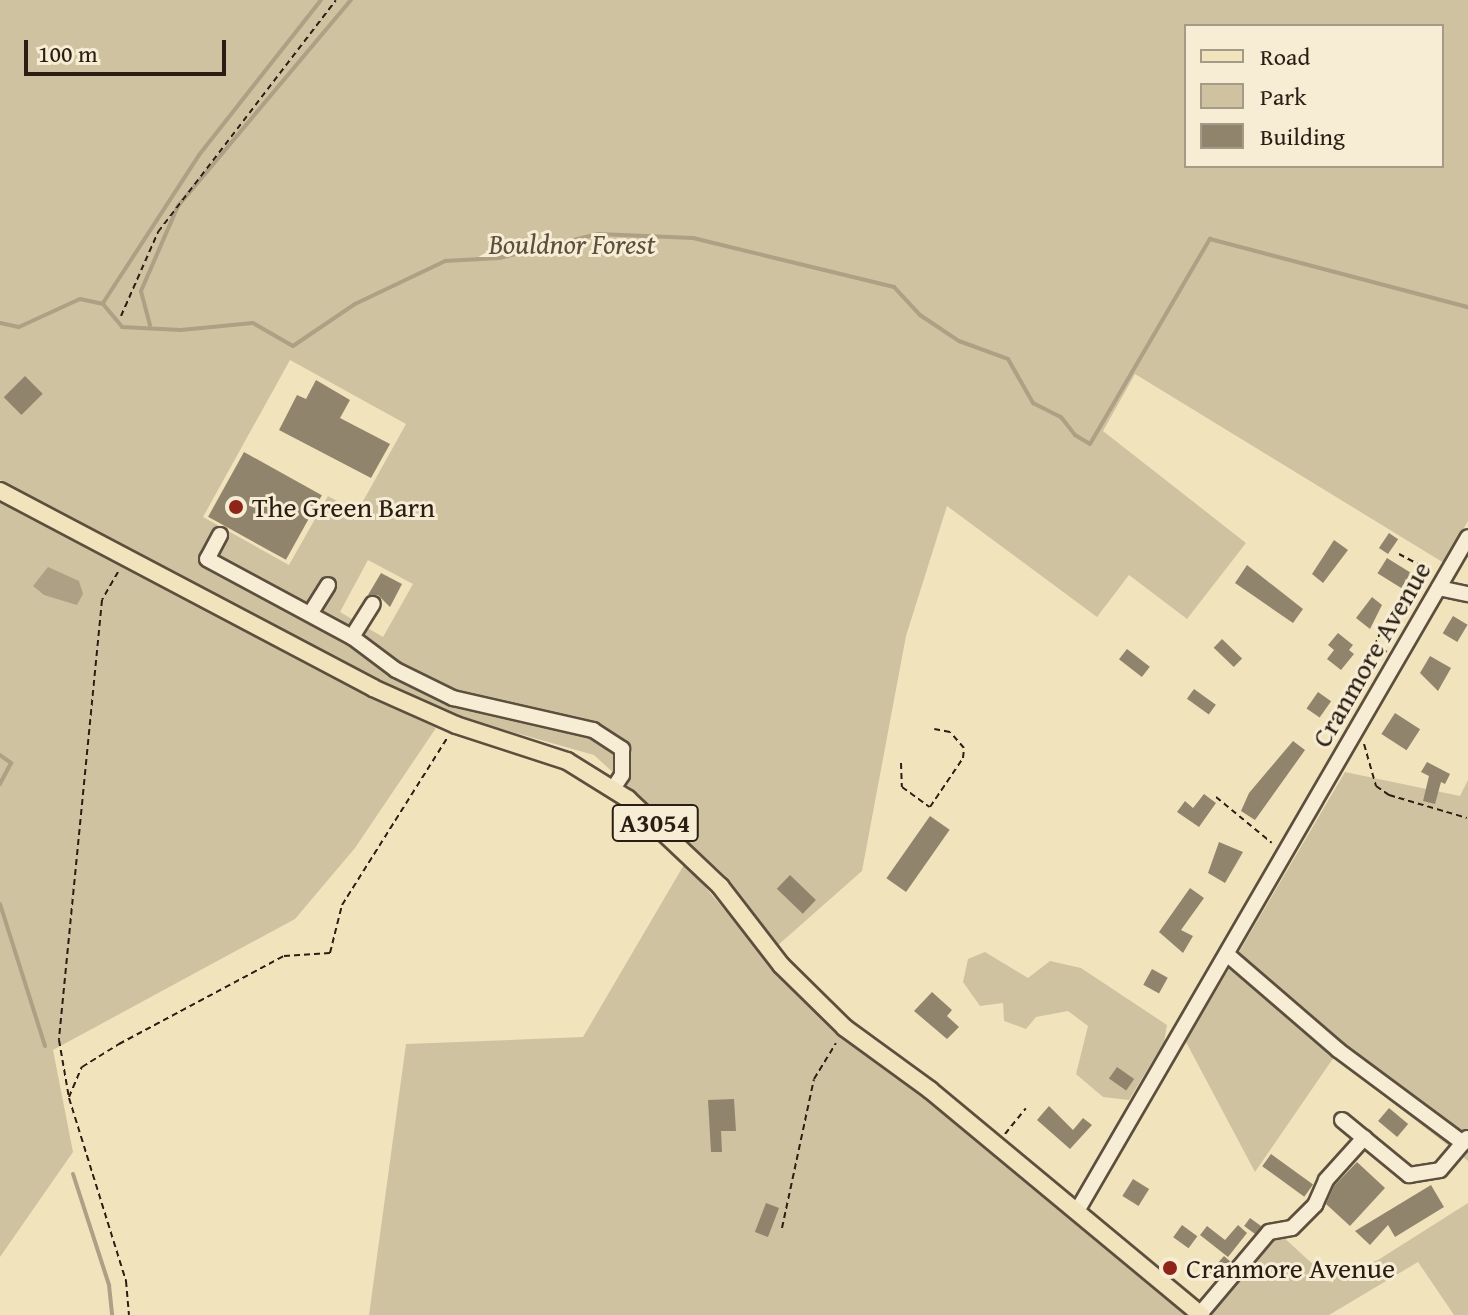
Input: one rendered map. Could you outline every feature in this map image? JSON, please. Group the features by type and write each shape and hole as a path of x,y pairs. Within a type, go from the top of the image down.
{"main road":[{"name":"A3054","path":"0,491 373,688 456,725 567,761 613,789 720,886 781,965 845,1028 996,1144 1200,1314"}],"street":[{"path":"220,535 207,559 352,637 396,670 453,698 593,730 622,749 622,775 613,789"},
{"name":"Cranmore Avenue","path":"1077,1211 1468,537"},
{"path":"1442,583 1468,594"},
{"path":"310,614 328,585"},
{"path":"352,637 373,604"},
{"path":"1228,955 1338,1050 1466,1140 1440,1170 1409,1175 1342,1120"},
{"path":"1200,1314 1269,1232 1292,1228 1315,1205 1326,1180 1364,1138"}],"path":[{"path":"121,316 158,232 336,0"},
{"path":"1399,554 1442,583"},
{"path":"127,557 102,600 59,1040 69,1098 126,1281 129,1315"},
{"path":"1385,622 1375,644 1398,659"},
{"path":"69,1098 82,1067 119,1044 284,956 330,953 342,905 456,725"},
{"path":"901,763 902,787 930,807 963,758 964,748 950,732 934,729"},
{"path":"1354,735 1369,748 1376,786 1389,795 1467,818"},
{"path":"1216,797 1244,825 1287,853"},
{"path":"782,1228 814,1079 845,1028"},
{"path":"996,1144 1026,1108"}],"green space":[{"name":"Bouldnor Forest","path":"0,0 1468,0 1468,521 1444,563 1135,374 1103,431 1246,543 1187,619 1129,575 1097,617 947,506 906,636 862,871 777,946 727,877 594,755 470,720 378,681 0,480","holes":["290,360 406,424 357,512 328,496 289,565 203,517","368,560 413,584 383,637 340,612"]},
{"path":"0,497 307,665 436,728 355,848 295,919 53,1050 73,1152 0,1257"},
{"path":"1345,772 1460,796 1468,780 1468,1161 1334,1057 1255,1172 1186,1042"},
{"path":"685,863 776,971 859,1050 927,1098 1189,1315 369,1315 406,1044 583,1037"},
{"path":"985,952 1028,978 1050,961 1081,968 1167,1025 1164,1042 1129,1100 1103,1097 1076,1074 1088,1026 1068,1011 1036,1017 1026,1029 1004,1021 1003,1003 980,1006 963,982 968,959"},
{"path":"1468,1203 1468,1315 1454,1315 1418,1262 1329,1315 1213,1315 1202,1304 1270,1225 1328,1278 1378,1260"}],"shaded area":[{"path":"48,567 79,581 83,594 77,605 44,595 33,586"}],"building":[{"path":"25,376 43,394 21,415 4,397"},
{"path":"316,380 350,400 340,418 390,444 371,478 279,430 297,395 306,399"},
{"path":"244,452 322,495 286,560 208,517"},
{"path":"1389,533 1398,539 1388,554 1379,548"},
{"path":"1334,540 1348,550 1323,583 1312,574"},
{"path":"1387,558 1411,573 1401,588 1377,573"},
{"path":"1247,565 1303,609 1293,623 1235,583"},
{"path":"381,573 402,584 390,607 378,595 368,595"},
{"path":"1372,597 1382,605 1370,629 1356,618"},
{"path":"1453,616 1468,625 1457,642 1443,633"},
{"path":"1338,633 1353,645 1349,650 1354,654 1341,670 1327,659 1334,650 1328,645"},
{"path":"1222,639 1242,658 1234,667 1214,648"},
{"path":"1127,649 1150,667 1142,677 1119,659"},
{"path":"1430,656 1451,668 1438,691 1420,673"},
{"path":"1194,689 1216,705 1209,715 1187,699"},
{"path":"1318,692 1331,701 1320,718 1307,708"},
{"path":"1395,713 1420,729 1407,750 1381,734"},
{"path":"1293,741 1305,750 1255,820 1241,811 1249,793"},
{"path":"1427,762 1450,774 1445,784 1441,782 1435,804 1423,801 1429,776 1421,772"},
{"path":"1204,794 1216,803 1199,827 1177,812 1185,801 1193,808"},
{"path":"930,816 950,830 906,892 886,878"},
{"path":"1219,842 1243,852 1225,883 1208,873"},
{"path":"790,875 816,900 803,914 777,889"},
{"path":"1190,888 1204,898 1181,930 1193,936 1183,953 1159,932"},
{"path":"1152,969 1168,978 1159,993 1143,985"},
{"path":"932,992 952,1010 947,1016 959,1027 947,1039 914,1011"},
{"path":"1117,1067 1134,1079 1126,1091 1109,1078"},
{"path":"734,1099 736,1131 721,1131 722,1152 711,1152 708,1100"},
{"path":"1049,1106 1073,1130 1083,1118 1092,1125 1070,1149 1037,1120"},
{"path":"1389,1108 1408,1124 1397,1137 1378,1121"},
{"path":"1271,1154 1313,1185 1304,1197 1262,1166"},
{"path":"1357,1162 1385,1188 1350,1226 1326,1204 1334,1186"},
{"path":"1133,1179 1149,1189 1139,1206 1122,1196"},
{"path":"1431,1185 1444,1207 1395,1237 1388,1225 1370,1245 1355,1231"},
{"path":"766,1203 779,1208 768,1237 755,1232"},
{"path":"1250,1218 1261,1226 1255,1234 1244,1226"},
{"path":"1182,1225 1197,1236 1189,1248 1173,1237"},
{"path":"1238,1225 1247,1233 1228,1257 1200,1235 1207,1226 1225,1240"},
{"path":"1224,1256 1231,1262 1216,1279 1210,1273"}],"waterway":[{"path":"103,303 199,155 321,0"},
{"path":"150,325 141,291 178,206 351,0"},
{"path":"103,304 122,327 181,330 253,323 293,346 355,304 445,261 499,258 598,234 693,238 894,287 920,315 959,341 1008,359 1033,403 1061,417 1075,435 1090,444 1210,239 1468,307"},
{"path":"0,323 19,327 80,299 103,304"},
{"path":"0,755 11,763 0,784"},
{"path":"0,904 45,1046"},
{"path":"73,1174 109,1285 112,1315"}],"place":[{"name":"The Green Barn","path":"236,507"},
{"name":"Cranmore Avenue","path":"1170,1268"}]}
